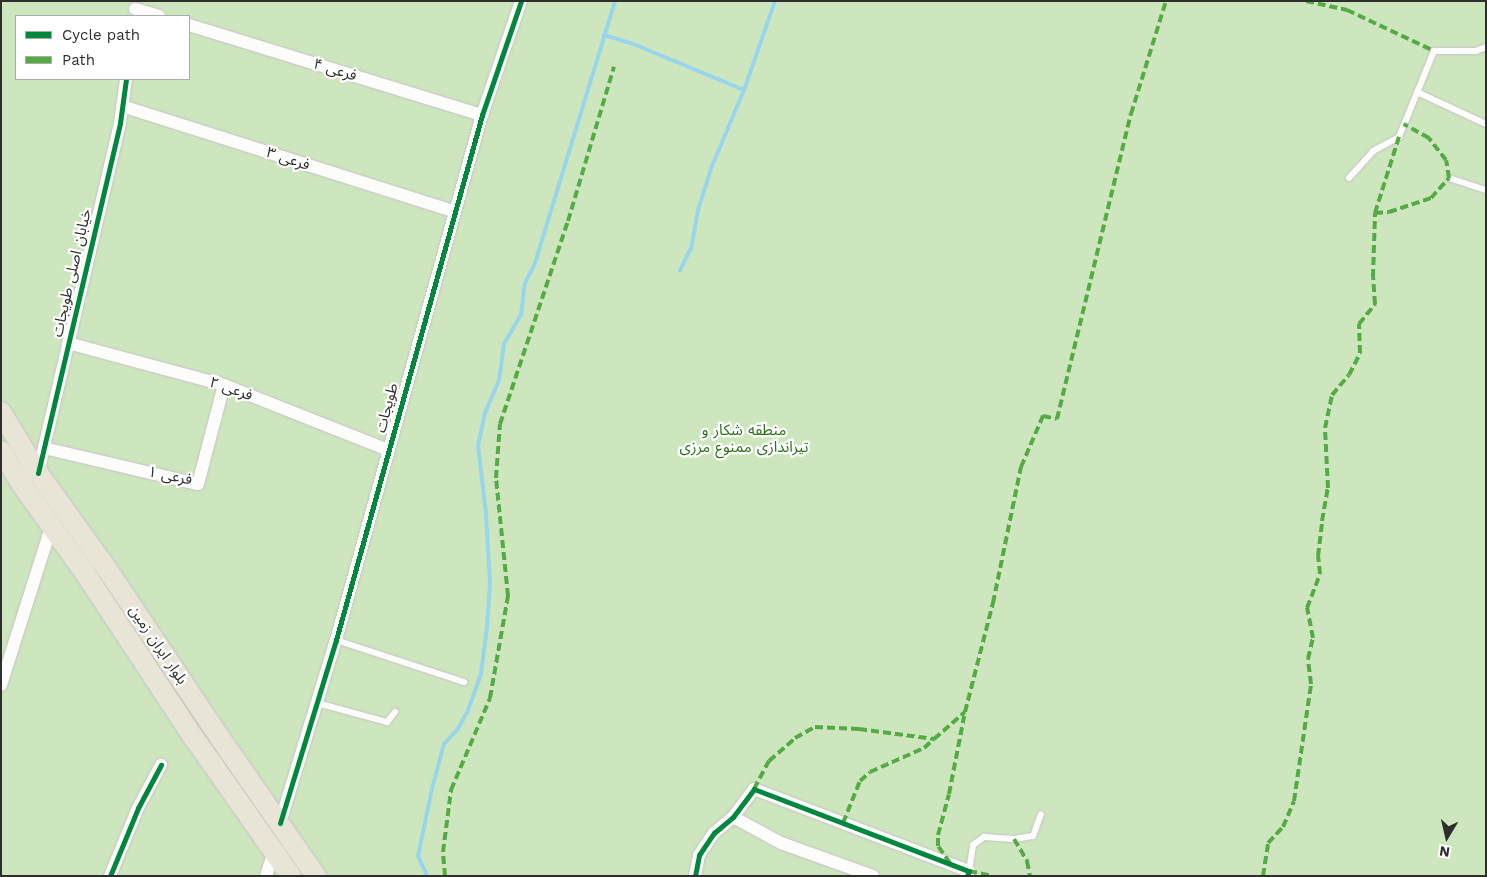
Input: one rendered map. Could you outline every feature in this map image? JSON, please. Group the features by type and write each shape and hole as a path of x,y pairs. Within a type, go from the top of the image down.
{"main road":[{"name":"بلوار ایران زمین","path":"1,412 38,473 107,569 316,876"},
{"name":"بلوار ایران زمین","path":"3,456 85,573 194,738 291,876"}],"street":[{"name":"طویجات","path":"280,823 336,640 482,115 521,1"},
{"path":"135,9 156,15"},
{"name":"فرعی ۴","path":"190,25 482,115"},
{"name":"خیابان اصلی طویجات","path":"38,473 122,106 126,80"},
{"name":"فرعی ۳","path":"122,106 454,211"},
{"name":"فرعی ۲","path":"68,344 224,385 388,450"},
{"name":"فرعی ۱","path":"44,448 198,484 224,385"},
{"path":"1,685 51,527"},
{"path":"110,876 138,808 162,765"},
{"path":"695,876 699,855 714,833 733,816 754,789 968,873"},
{"path":"733,816 781,843 873,876"},
{"path":"266,876 274,852"}],"lane":[{"path":"1349,178 1373,151 1399,137 1434,51 1476,51 1486,47"},
{"path":"1417,92 1486,124"},
{"path":"1449,178 1486,190"},
{"path":"336,640 464,682"},
{"path":"317,703 387,722 395,712"},
{"path":"968,873 972,844 984,838 1014,839 1032,836 1041,814"}],"green space":[{"name":"منطقه شکار و تیراندازی ممنوع مرزی","path":"1,1 1486,1 1486,876 1,876"}],"waterway":[{"path":"427,876 418,856 432,789 444,744 458,729 468,710 481,674 487,627 490,583 486,513 478,446 485,413 499,380 504,344 521,315 525,283 535,263 615,1"},
{"path":"744,90 775,1"},
{"path":"604,35 631,43 744,90 712,166 698,210 691,248 680,271"}],"marked path":[{"path":"950,863 938,846 938,835 949,794 965,712 993,603 1021,467 1043,416 1057,419 1131,114 1166,1"},
{"path":"1306,1 1347,10 1434,51"},
{"path":"445,876 443,852 451,790 490,698 508,596 496,478 500,424 568,221 614,67"},
{"path":"1375,213 1389,212 1431,198 1449,178 1446,160 1429,138 1404,124"},
{"path":"1263,876 1268,843 1283,827 1294,801 1311,684 1308,659 1313,638 1307,608 1320,574 1318,556 1328,488 1325,428 1332,395 1349,375 1360,353 1359,324 1375,304 1373,277 1375,213 1399,137"},
{"path":"754,789 769,761 795,738 815,727 859,729 934,739 965,712"},
{"path":"843,823 860,781 870,772 924,748 934,739"},
{"path":"1014,839 1027,861 1030,876"},
{"path":"969,871 992,876"}],"cycle path":[{"path":"280,823 336,640 482,115 521,1"},
{"path":"38,473 120,123 126,80"},
{"path":"110,876 138,808 161,765"},
{"path":"695,876 699,855 714,833 733,817 754,789 969,871 967,876"}]}
